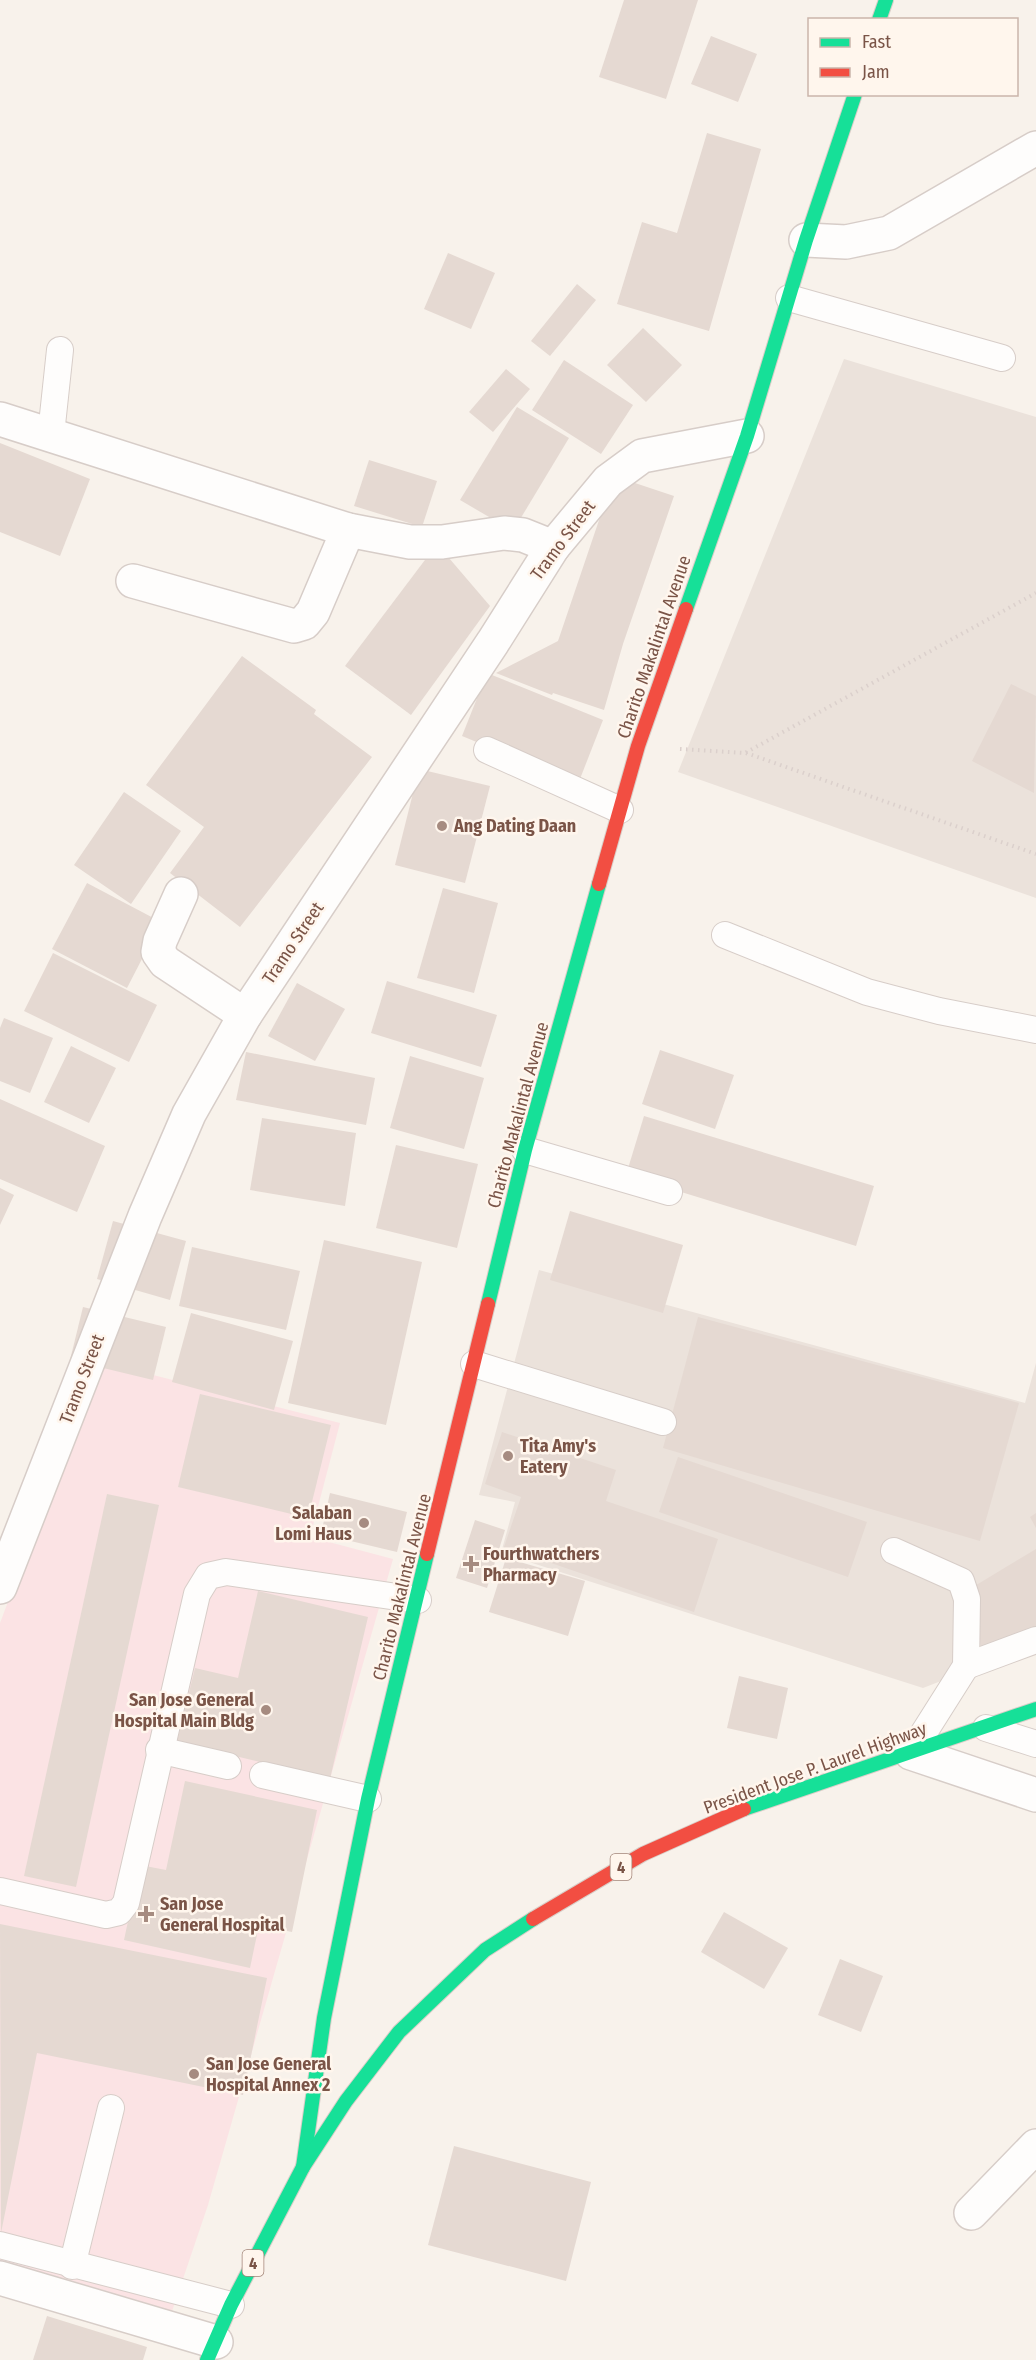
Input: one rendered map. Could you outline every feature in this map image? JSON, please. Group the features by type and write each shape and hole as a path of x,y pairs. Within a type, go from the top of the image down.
{"main road":[{"path":"880,18 886,0"},
{"name":"Charito Makalintal Avenue","path":"303,2167 324,2018 368,1799 418,1600 525,1150 638,746 747,436 806,240 854,96"},
{"name":"President Jose P. Laurel Highway","path":"211,2351 231,2305 303,2167 346,2101 399,2032 485,1950 576,1892 653,1849 743,1809 986,1728 1036,1709"}],"street":[{"path":"806,240 846,242 889,233 1036,148"},
{"path":"0,419 348,530 410,542 442,542 504,533 523,535 553,547"},
{"name":"Tramo Street","path":"0,1587 146,1216 189,1114 245,1015 493,642 553,547 608,481 642,456 747,436"},
{"path":"133,581 294,626 304,623 313,612 348,530"},
{"path":"182,894 160,941 159,952 165,962 245,1015"},
{"path":"911,1753 1036,1795"},
{"path":"971,2213 1036,2146"},
{"path":"0,2278 211,2351"}],"lane":[{"path":"789,298 1002,358"},
{"path":"51,434 60,350"},
{"path":"487,750 620,810"},
{"path":"725,936 867,992 939,1011 1036,1030"},
{"path":"525,1150 669,1192"},
{"path":"474,1364 663,1422"},
{"path":"894,1551 961,1581 967,1599 966,1666 911,1753"},
{"path":"0,1891 106,1915 119,1912 126,1903 159,1750 197,1594 207,1576 226,1572 418,1600"},
{"path":"966,1666 1036,1640"},
{"path":"986,1728 1036,1744"},
{"path":"159,1750 228,1766"},
{"path":"263,1774 368,1799"},
{"path":"72,2266 111,2108"},
{"path":"0,2246 231,2305"}],"path":[{"path":"745,753 1036,593"},
{"path":"638,746 745,753 1036,854"}],"shaded area":[{"path":"844,359 1036,417 1036,898 678,772"},
{"path":"539,1270 1025,1403 1036,1363 1036,1644 923,1688 501,1553 515,1502 479,1495"},
{"name":"San Jose General Hospital","path":"99,1361 340,1423 310,1537 393,1559 208,2205 167,2326 0,2273 0,1623"}],"building":[{"path":"624,0 698,0 666,99 599,77"},
{"path":"711,36 757,54 738,102 691,84"},
{"path":"707,133 761,149 709,331 617,304 642,222 677,233"},
{"path":"448,253 495,273 471,329 424,309"},
{"path":"577,284 596,300 550,356 531,341"},
{"path":"643,328 682,365 646,402 607,365"},
{"path":"564,360 633,405 601,454 532,410"},
{"path":"506,369 530,389 493,432 469,412"},
{"path":"517,407 569,438 513,531 460,500"},
{"path":"0,443 90,479 60,556 0,532"},
{"path":"369,460 437,481 422,527 354,506"},
{"path":"614,476 674,496 623,644 604,710 553,693 552,695 496,673 558,641"},
{"path":"437,544 490,606 411,715 345,666"},
{"path":"242,656 316,710 314,714 372,757 240,927 170,873 204,827 146,785"},
{"path":"487,673 603,720 578,784 462,736"},
{"path":"1011,684 1036,696 1034,793 972,761"},
{"name":"Ang Dating Daan","path":"419,769 490,786 465,883 395,865"},
{"path":"124,792 181,831 131,904 74,865"},
{"path":"87,883 161,922 127,988 52,949"},
{"path":"443,888 498,903 474,993 417,978"},
{"path":"53,953 157,1005 129,1062 24,1011"},
{"path":"387,981 497,1015 481,1067 371,1033"},
{"path":"297,983 345,1009 315,1061 268,1036"},
{"path":"4,1018 53,1038 30,1093 0,1081 0,1028"},
{"path":"71,1046 116,1068 89,1123 44,1102"},
{"path":"660,1050 734,1075 715,1129 642,1104"},
{"path":"246,1052 375,1078 366,1125 236,1100"},
{"path":"410,1056 484,1078 464,1149 390,1128"},
{"path":"0,1099 105,1146 77,1212 0,1179"},
{"path":"644,1116 874,1186 856,1246 626,1175"},
{"path":"262,1118 356,1133 345,1206 250,1190"},
{"path":"396,1145 478,1164 457,1248 376,1228"},
{"path":"0,1188 14,1195 0,1225"},
{"path":"570,1211 683,1245 663,1313 550,1280"},
{"path":"113,1221 186,1241 170,1300 97,1279"},
{"path":"324,1240 422,1262 386,1425 288,1403"},
{"path":"192,1247 300,1271 286,1330 179,1306"},
{"path":"83,1307 166,1327 153,1380 70,1360"},
{"path":"191,1313 293,1341 274,1410 172,1382"},
{"path":"698,1317 1019,1403 980,1541 663,1448"},
{"path":"200,1394 331,1425 308,1518 178,1487"},
{"path":"502,1432 616,1470 606,1501 718,1539 694,1612 504,1547 521,1497 485,1484"},
{"path":"678,1457 867,1522 848,1577 659,1512"},
{"name":"Salaban Lomi Haus","path":"330,1493 407,1512 397,1552 321,1534"},
{"path":"107,1494 159,1505 76,1887 24,1876"},
{"path":"1036,1513 1036,1528 1030,1517"},
{"path":"475,1520 505,1530 487,1588 456,1578"},
{"path":"1036,1549 1036,1630 982,1656 973,1587"},
{"path":"506,1558 585,1581 568,1636 489,1612"},
{"name":"San Jose General Hospital Main Bldg","path":"258,1591 368,1617 330,1779 177,1742 195,1668 238,1678"},
{"path":"739,1676 788,1688 777,1739 727,1728"},
{"path":"185,1781 317,1810 292,1932 259,1925 250,1968 124,1940 140,1865 166,1870"},
{"path":"724,1912 788,1948 764,1989 701,1952"},
{"name":"San Jose General Hospital Annex 2","path":"0,1924 267,1978 243,2095 37,2053 1,2233"},
{"path":"840,1959 883,1976 861,2032 818,2015"},
{"path":"454,2146 591,2182 566,2281 428,2245"},
{"path":"47,2316 147,2347 143,2360 33,2360"}],"traffic: fast":[{"path":"880,18 886,0"},
{"path":"686,609 747,436 806,240 854,96"},
{"path":"488,1304 525,1150 599,884"},
{"path":"303,2167 324,2018 368,1799 427,1554"},
{"path":"744,1809 1036,1709"},
{"path":"207,2360 231,2305 303,2167 346,2101 399,2032 485,1950 533,1919"}],"traffic: jam":[{"path":"599,884 638,746 686,609"},
{"path":"427,1554 488,1304"},
{"path":"533,1919 643,1854 744,1809"}],"place":[{"name":"Ang Dating Daan","path":"442,826"},
{"name":"Tita Amy's Eatery","path":"508,1456"},
{"name":"Salaban Lomi Haus","path":"364,1523"},
{"name":"Fourthwatchers Pharmacy","path":"471,1564"},
{"name":"San Jose General Hospital Main Bldg","path":"266,1710"},
{"name":"San Jose General Hospital","path":"146,1914"},
{"name":"San Jose General Hospital Annex 2","path":"194,2074"}]}
